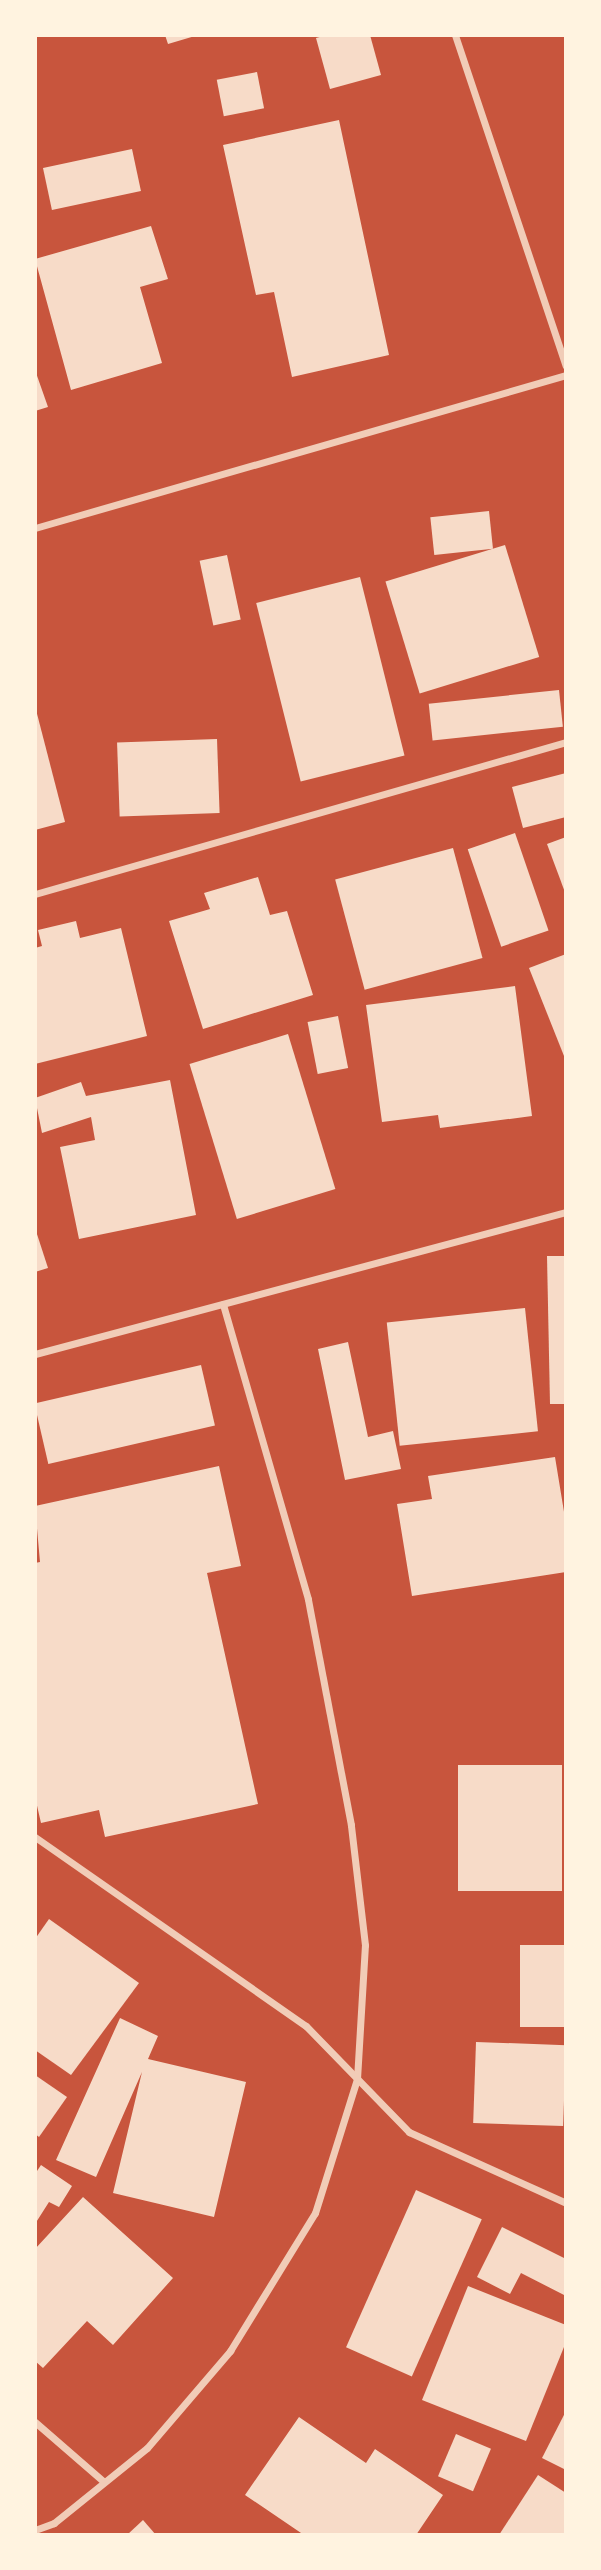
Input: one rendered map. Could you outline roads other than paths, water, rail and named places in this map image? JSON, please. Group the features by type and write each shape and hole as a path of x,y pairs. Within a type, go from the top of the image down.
{"street":[{"path":"455,35 566,366"},
{"path":"35,528 566,375"},
{"path":"35,894 566,741"},
{"path":"35,1354 566,1212"},
{"path":"35,2530 54,2524 147,2448 230,2351 315,2213 357,2079 365,1945 351,1825 308,1599 223,1304"},
{"path":"35,1837 306,2026 409,2132 566,2203"},
{"path":"35,2422 104,2482"}]}
